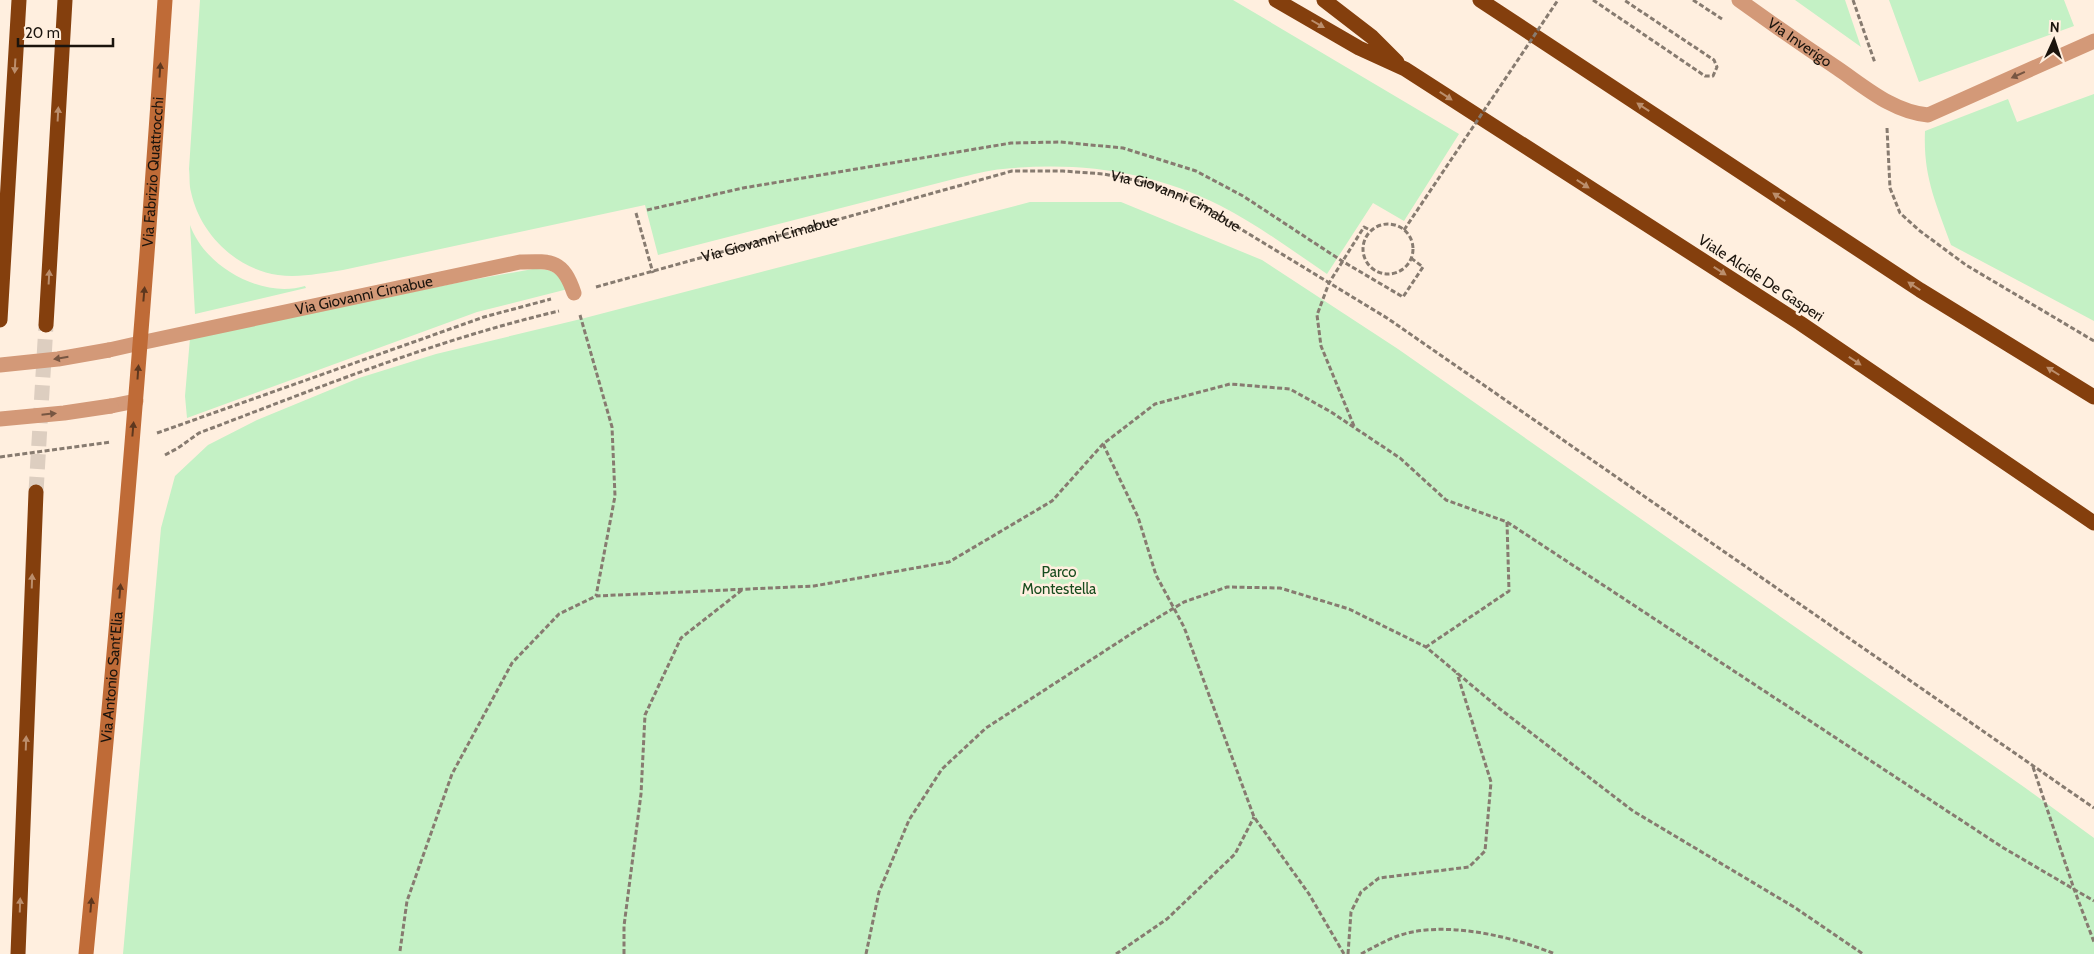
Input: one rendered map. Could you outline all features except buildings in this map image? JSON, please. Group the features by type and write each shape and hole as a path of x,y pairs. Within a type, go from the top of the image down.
{"highway":[{"path":"0,320 20,0"},
{"path":"46,325 65,0"},
{"path":"1276,0 1359,48 1405,70"},
{"path":"1324,0 1372,37 1405,70"},
{"path":"1480,0 1920,290 2094,397"},
{"name":"Viale Alcide De Gasperi","path":"1405,70 1800,323 2094,523"},
{"path":"18,954 36,492"}],"main road":[{"name":"Via Fabrizio Quattrocchi","path":"136,401 165,0"},
{"name":"Via Antonio Sant'Elia","path":"86,954 117,640 136,401"}],"street":[{"name":"Via Inverigo","path":"1739,0 1861,85 1895,107 1914,114 1928,115 2094,41"},
{"name":"Via Giovanni Cimabue","path":"0,365 58,359 109,350 520,262 544,261 560,267 568,276 576,300"},
{"path":"0,419 111,406 136,401"}],"path":[{"path":"1404,230 1558,0"},
{"path":"1593,0 1705,76 1714,76 1717,67 1714,60 1624,0"},
{"path":"1852,0 1873,62 1881,68"},
{"path":"1887,128 1890,188 1900,213 1920,231 1966,265 2094,340"},
{"path":"647,210 743,188 833,172 1011,143 1060,142 1123,148 1196,171 1243,196 1342,261 1403,297 1422,267 1412,258"},
{"name":"Via Giovanni Cimabue","path":"576,300 653,273 1012,172 1063,171 1104,174 1149,183 1198,203 1387,318 2094,808"},
{"path":"636,213 653,273"},
{"path":"1380,224 1395,225 1404,230 1410,237 1414,249 1412,258 1405,268 1396,274 1381,273 1369,267 1363,255 1362,245 1370,230 1380,224"},
{"path":"1354,427 1321,346 1317,315 1329,283 1342,261 1364,227 1370,230"},
{"path":"158,433 484,317 576,300"},
{"path":"164,455 178,448 199,433 408,354 576,300"},
{"path":"576,300 612,427 615,496 596,596"},
{"path":"400,953 407,901 452,774 512,663 559,614 596,596 814,586 949,562 1052,501 1103,444 1155,404 1230,384 1290,389 1354,427 1400,458 1446,500 1507,522 2002,847 2094,901"},
{"path":"0,457 111,442"},
{"path":"1103,444 1138,517 1156,575 1184,627 1254,817 1309,894 1344,954"},
{"path":"1426,647 1509,591 1507,522"},
{"path":"866,954 879,892 909,820 942,768 986,728 1174,608 1184,602 1227,588 1280,588 1348,609 1426,647 1500,709 1633,810 1794,907 1863,954"},
{"path":"624,954 624,926 641,794 645,715 681,638 743,590"},
{"path":"1348,954 1351,912 1361,892 1379,878 1469,868 1485,851 1491,782 1456,672"},
{"path":"2033,766 2074,889 2094,942"},
{"path":"1116,954 1167,919 1235,854 1254,817"},
{"path":"1361,954 1396,936 1436,929 1487,933 1555,954"}],"green space":[{"path":"200,0 1233,0 1459,134 1404,221 1373,203 1327,274 1248,221 1195,194 1169,184 1115,171 1059,166 992,170 658,255 645,205 343,270 303,276 286,276 263,271 248,265 222,247 202,222 191,192 189,169"},
{"path":"1795,0 1845,0 1861,47"},
{"path":"1889,0 2064,0 2074,26 1919,82"},
{"path":"2094,94 2094,321 1951,245 1928,176 1925,131 2008,99 2017,122"},
{"name":"Parco Montestella","path":"1030,202 1121,202 1262,260 1398,349 2024,787 2094,838 2094,954 123,954 161,528 175,476 208,445 257,420 359,378 436,354 581,319"},
{"path":"190,225 197,240 208,254 237,276 271,288 288,289 305,286 306,288 195,314"},
{"path":"533,269 554,273 568,289 477,312 187,418 185,396 190,338"}],"tunnel":[{"path":"36,492 46,325"}]}
